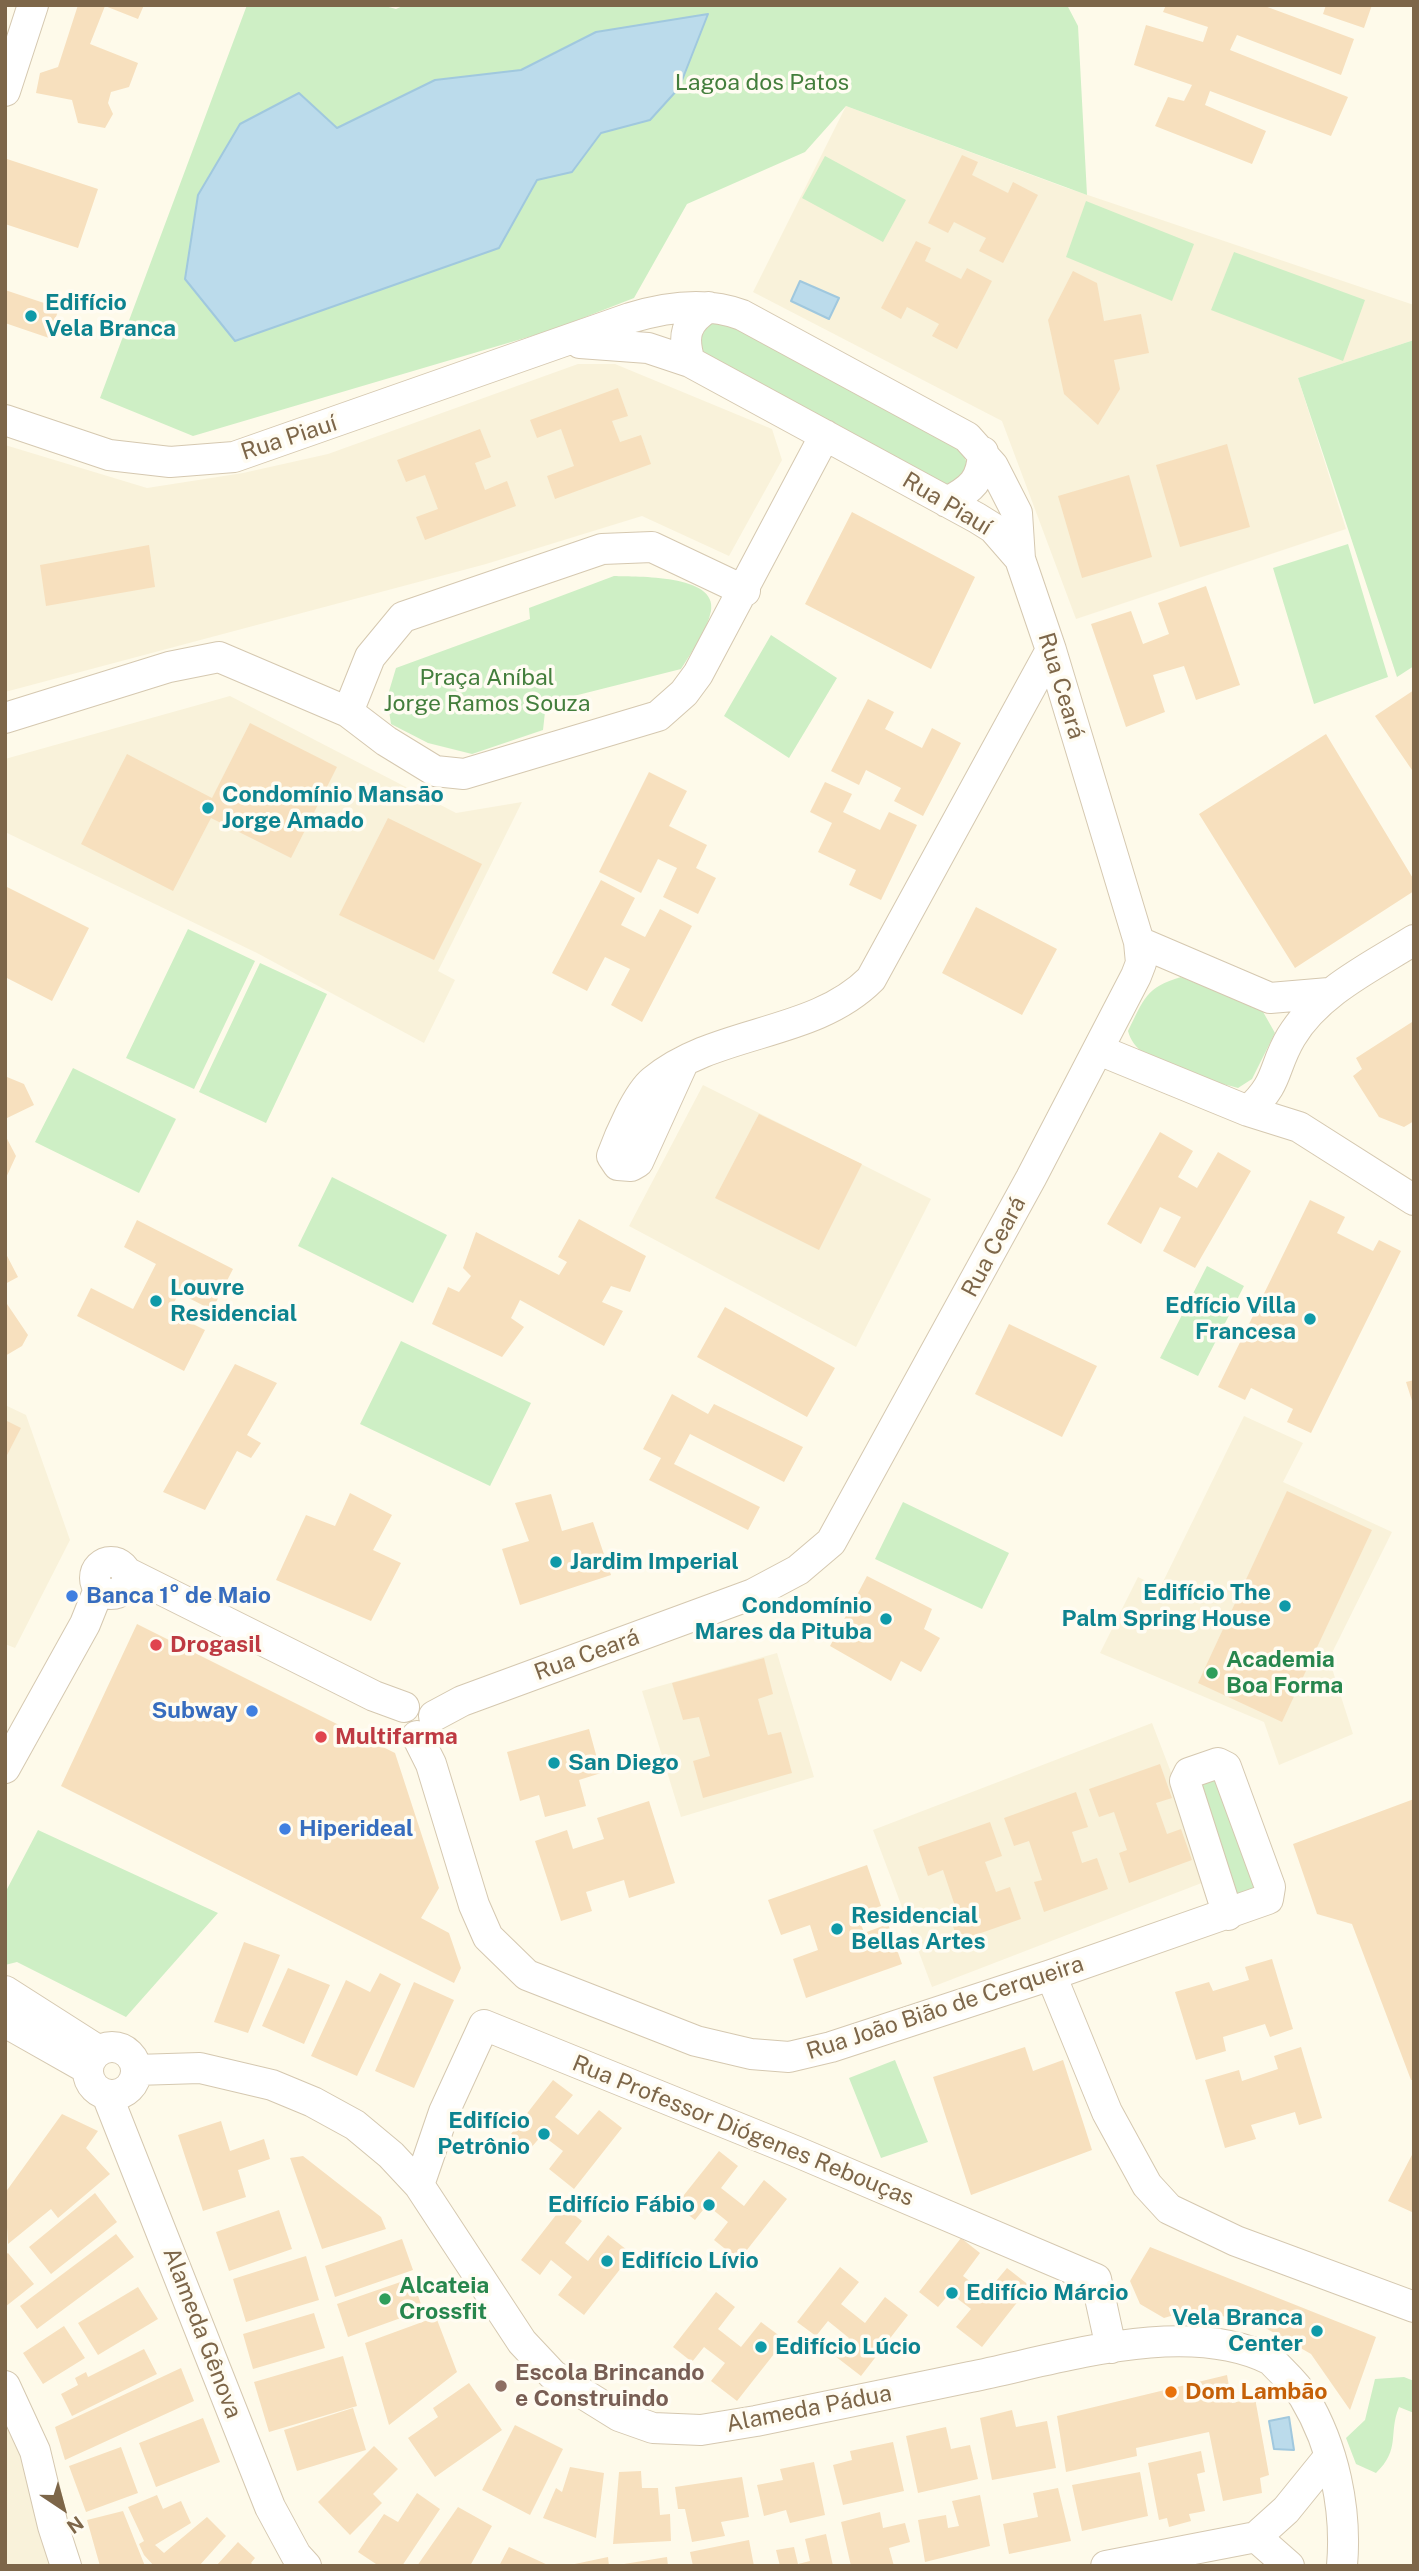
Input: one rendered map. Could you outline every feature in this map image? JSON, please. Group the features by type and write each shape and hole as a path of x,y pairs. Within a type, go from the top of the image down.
{"street":[{"path":"5,91 33,5"},
{"path":"690,362 684,341 688,326 709,307"},
{"name":"Rua Piauí","path":"5,420 108,455 170,462 234,457 654,311 721,307 742,314 967,437 983,452 1003,481 1017,513 1020,559"},
{"name":"Rua Piauí","path":"566,343 648,348 690,362 993,528 1020,559"},
{"path":"5,719 169,667 219,657 348,712 386,741 435,771 464,774 658,716 684,693 745,591 825,435"},
{"path":"947,502 976,483 982,474 983,452"},
{"path":"348,712 370,657 403,617 602,549 652,547 745,591"},
{"name":"Rua Ceará","path":"419,1719 753,1594 798,1570 831,1542 855,1503 1099,1050 1141,963 1139,942 1051,650 1020,559"},
{"path":"683,1063 835,1007 856,994 872,979 1051,650"},
{"path":"1248,1111 1272,1086 1291,1037 1329,993 1414,940"},
{"path":"1139,942 1270,998 1287,1014 1291,1037"},
{"path":"1270,998 1329,993"},
{"path":"1099,1050 1248,1111 1300,1127 1414,1199"},
{"path":"1272,1086 1300,1127"},
{"path":"5,1769 85,1624 115,1585 157,1587 419,1719"},
{"name":"Rua João Bião de Cerqueira","path":"419,1719 474,1905 488,1937 527,1975 696,2041 751,2054 789,2057 831,2047 1262,1904 1270,1894 1226,1767 1218,1763 1189,1773 1185,1781 1228,1915"},
{"path":"1051,1975 1107,2112 1147,2185 1169,2209 1236,2241 1414,2307"},
{"path":"5,1991 93,2060"},
{"path":"5,2022 93,2060"},
{"name":"Rua Professor Diógenes Rebouças","path":"419,2185 444,2112 484,2025 795,2151 1096,2279 1111,2348"},
{"path":"110,2047 123,2050 132,2058 136,2070 132,2084 121,2093 107,2095 96,2090 90,2080 93,2060 110,2047"},
{"name":"Alameda Pádua","path":"136,2070 200,2068 272,2085 313,2102 355,2125 391,2155 419,2185 522,2343 553,2375 619,2416 653,2428 701,2430 745,2423 1111,2348 1205,2342 1237,2346 1265,2357 1304,2396 1329,2457 1345,2530 1342,2566"},
{"name":"Alameda Gênova","path":"107,2095 270,2507 296,2555 306,2566"},
{"path":"5,2386 35,2451 52,2526 66,2566"},
{"path":"1106,2566 1256,2537 1286,2510 1329,2457"},
{"path":"1256,2537 1289,2566"}],"shaded area":[{"path":"846,106 1064,187 1414,305 1414,340 1298,378 1346,529 1076,619 1002,421 753,292"},
{"path":"578,364 615,364 772,429 782,460 729,556 642,516 486,564 5,692 5,445 147,488 243,473 328,454"},
{"path":"230,696 456,813 522,802 438,971 455,980 424,1043 257,953 5,832 5,759"},
{"path":"703,1085 931,1199 856,1347 629,1226"},
{"path":"5,1405 26,1415 70,1540 15,1648 5,1644"},
{"path":"1244,1416 1303,1443 1283,1482 1392,1532 1329,1659 1353,1734 1279,1765 1264,1722 1100,1653 1138,1577 1160,1588"},
{"path":"777,1653 814,1777 681,1817 642,1691"},
{"path":"1152,1723 1212,1879 932,1987 873,1830"},
{"path":"5,2405 33,2501 53,2566 5,2566"}],"green space":[{"name":"Lagoa dos Patos","path":"247,5 381,5 396,9 405,5 1067,5 1078,26 1087,195 846,106 805,152 687,204 634,298 552,330 193,436 100,398","holes":["707,15 679,88 650,120 601,133 571,172 537,180 499,248 240,124 298,93 337,128 435,80 521,70 596,32"]},
{"path":"825,156 906,200 883,242 802,198"},
{"path":"1086,201 1194,244 1172,301 1066,257"},
{"path":"1234,252 1365,300 1343,361 1211,310"},
{"path":"717,317 961,450 967,463 961,476 946,485 704,354 693,339"},
{"path":"1414,340 1414,666 1397,677 1298,378"},
{"path":"1348,544 1388,677 1314,704 1273,568"},
{"name":"Praça Aníbal Jorge Ramos Souza","path":"614,576 673,580 702,590 710,599 711,611 706,626 681,669 546,703 543,730 472,754 428,743 391,724 387,698 396,668 530,619 529,608"},
{"path":"771,635 837,678 789,758 724,716"},
{"path":"188,929 255,961 194,1089 126,1058"},
{"path":"260,963 327,994 266,1123 199,1092"},
{"path":"1181,977 1262,1010 1275,1033 1252,1079 1238,1088 1174,1069 1144,1054 1134,1043 1128,1031 1147,996 1160,985"},
{"path":"73,1068 176,1119 139,1193 35,1142"},
{"path":"332,1177 447,1235 413,1303 298,1246"},
{"path":"1207,1266 1244,1286 1198,1376 1160,1358"},
{"path":"401,1341 531,1403 490,1486 360,1424"},
{"path":"903,1502 1009,1553 982,1609 875,1559"},
{"path":"1219,1773 1265,1900 1229,1911 1184,1784"},
{"path":"38,1830 218,1913 126,2017 17,1962 5,1965 5,1893"},
{"path":"895,2060 928,2142 881,2158 849,2078"},
{"path":"1404,2377 1414,2381 1414,2413 1399,2407 1389,2456 1376,2473 1356,2464 1346,2438 1365,2420 1375,2379"}],"water":[{"path":"708,14 679,88 650,120 601,133 572,172 537,180 499,248 235,341 185,279 198,195 240,124 299,93 337,128 435,80 521,70 596,32"},
{"path":"800,281 839,298 829,319 791,301"},
{"path":"1289,2417 1294,2450 1274,2449 1269,2421"}],"building":[{"path":"78,5 144,5 138,19 105,6 90,44 138,63 129,87 111,92 108,103 113,114 105,128 78,123 72,100 36,93 40,73 58,67"},
{"path":"1166,5 1262,5 1354,39 1341,75 1237,35 1230,50 1348,97 1331,136 1210,91 1205,105 1266,131 1252,164 1155,126 1168,97 1184,101 1192,85 1134,65 1146,25 1203,42 1208,27 1163,12"},
{"path":"1326,5 1372,5 1364,28 1323,14"},
{"path":"962,155 978,162 972,175 1008,193 1013,182 1038,195 1003,263 979,251 986,238 954,222 948,233 928,223"},
{"path":"7,159 98,189 78,248 5,224"},
{"path":"916,241 931,248 925,261 961,279 967,268 992,281 957,349 932,336 939,324 907,307 901,319 881,308"},
{"path":"1073,271 1097,283 1104,321 1141,314 1149,353 1114,360 1120,389 1098,425 1064,394 1048,320"},
{"name":"Edifício Vela Branca","path":"5,290 59,308 49,338 5,323"},
{"path":"618,388 628,416 612,421 620,442 641,435 651,464 555,499 547,476 574,466 561,429 537,438 530,420"},
{"path":"480,429 491,457 475,463 485,490 507,481 516,506 425,540 416,517 438,509 425,475 406,482 397,460"},
{"path":"1227,444 1250,527 1180,547 1156,465"},
{"path":"1129,475 1152,557 1082,578 1058,496"},
{"path":"852,512 975,577 931,669 805,604"},
{"path":"149,545 155,587 46,606 40,565"},
{"path":"1206,586 1240,685 1196,700 1184,666 1153,675 1165,712 1126,727 1091,624 1131,611 1143,644 1169,634 1158,603"},
{"path":"1414,690 1414,773 1375,716"},
{"path":"868,699 894,712 885,729 922,748 932,728 961,743 923,816 894,801 901,788 866,770 859,785 831,771"},
{"name":"Condomínio Mansão Jorge Amado","path":"250,723 337,767 291,858 211,818 173,891 81,844 127,754 212,798"},
{"path":"1326,734 1414,880 1414,891 1295,968 1199,814"},
{"path":"649,772 687,791 669,826 707,845 696,868 716,878 698,914 663,897 677,868 658,859 641,893 599,872"},
{"path":"825,782 852,794 843,812 880,830 889,812 917,825 881,900 849,885 856,870 818,852 832,823 810,812"},
{"path":"388,818 482,864 434,960 339,915"},
{"path":"601,880 635,898 621,925 645,937 660,909 692,926 642,1022 611,1005 630,969 605,957 587,991 552,973"},
{"path":"5,886 89,928 52,1001 5,977"},
{"path":"976,907 1057,949 1022,1015 942,973"},
{"path":"1412,1022 1414,1121 1404,1127 1379,1117 1353,1076 1362,1069 1356,1058"},
{"path":"7,1077 24,1084 34,1105 5,1119"},
{"path":"759,1114 862,1164 819,1250 715,1198"},
{"path":"1160,1132 1193,1151 1178,1177 1197,1188 1218,1152 1251,1171 1195,1268 1163,1251 1181,1217 1160,1207 1141,1244 1107,1224"},
{"path":"5,1135 16,1156 5,1180"},
{"name":"Edfício Villa Francesa","path":"1310,1200 1345,1217 1337,1233 1373,1251 1379,1240 1401,1251 1311,1433 1287,1422 1293,1409 1251,1388 1245,1400 1218,1387"},
{"path":"579,1219 646,1256 630,1292 611,1286 602,1302 623,1311 604,1346 520,1300 511,1318 524,1327 502,1357 432,1324 448,1287 459,1292 471,1276 463,1268 476,1232 559,1275 567,1262 558,1257"},
{"name":"Louvre Residencial","path":"137,1220 233,1269 212,1310 179,1293 169,1312 205,1330 184,1371 77,1316 91,1288 133,1309 156,1264 124,1247"},
{"path":"5,1252 18,1277 5,1284"},
{"path":"5,1301 28,1335 22,1346 5,1356"},
{"path":"725,1307 835,1368 807,1417 697,1357"},
{"path":"1009,1324 1097,1366 1062,1437 975,1394"},
{"path":"235,1364 277,1383 247,1435 261,1443 251,1458 237,1451 205,1510 163,1492"},
{"path":"1414,1380 1414,1404 1413,1404 1406,1382"},
{"path":"672,1394 708,1414 714,1404 803,1447 784,1482 690,1434 674,1464 760,1507 748,1530 649,1480 661,1458 643,1449"},
{"path":"5,1420 21,1428 5,1459"},
{"name":"Edifício The Palm Spring House","path":"1287,1491 1372,1530 1282,1722 1198,1683"},
{"path":"350,1493 392,1515 373,1550 401,1563 371,1621 276,1580 306,1515 335,1526"},
{"name":"Jardim Imperial","path":"551,1494 562,1531 593,1522 611,1575 520,1605 502,1549 529,1541 515,1503"},
{"name":"Condomínio Mares da Pituba","path":"867,1576 932,1609 924,1629 940,1638 921,1672 901,1661 891,1681 830,1646"},
{"name":"Hiperideal","path":"137,1624 395,1753 439,1888 421,1918 449,1933 461,1968 454,1983 61,1786"},
{"path":"764,1658 773,1694 758,1699 768,1735 781,1732 792,1773 703,1798 693,1761 710,1756 699,1717 683,1720 672,1683"},
{"name":"San Diego","path":"589,1729 601,1773 579,1780 586,1806 545,1817 539,1795 520,1801 507,1752"},
{"path":"1160,1764 1172,1798 1156,1803 1167,1834 1181,1829 1192,1860 1129,1883 1119,1853 1127,1850 1114,1812 1099,1817 1089,1789"},
{"path":"1076,1792 1088,1827 1072,1832 1082,1863 1097,1858 1108,1889 1044,1912 1034,1882 1042,1880 1029,1841 1014,1846 1004,1818"},
{"path":"1414,1799 1414,2080 1411,2080 1352,1924 1317,1914 1293,1844"},
{"path":"649,1801 675,1883 629,1898 624,1880 586,1892 592,1911 561,1921 535,1841 567,1830 573,1849 604,1839 597,1818"},
{"path":"990,1822 1002,1856 985,1862 996,1892 1010,1887 1021,1919 958,1941 948,1912 956,1909 943,1870 928,1876 918,1847"},
{"name":"Residencial Bellas Artes","path":"867,1865 881,1906 858,1914 864,1933 888,1924 902,1964 806,1998 793,1959 818,1950 810,1925 781,1935 768,1900"},
{"path":"244,1942 280,1955 248,2033 214,2022"},
{"path":"1272,1959 1293,2029 1270,2037 1265,2024 1223,2037 1226,2051 1196,2060 1175,1992 1209,1982 1213,1991 1249,1980 1245,1967"},
{"path":"288,1968 330,1985 304,2044 262,2026"},
{"path":"380,1973 401,1984 357,2076 311,2056 346,1980 370,1992"},
{"path":"414,1982 454,2000 414,2088 375,2071"},
{"path":"1025,2047 1033,2071 1063,2060 1092,2150 971,2195 933,2077"},
{"path":"1301,2047 1322,2118 1299,2125 1295,2112 1251,2125 1256,2139 1225,2148 1205,2080 1239,2070 1242,2081 1278,2069 1274,2056"},
{"name":"Edifício Petrônio","path":"553,2080 573,2095 555,2117 578,2135 599,2110 622,2128 574,2189 549,2169 563,2151 542,2135 530,2149 511,2134"},
{"path":"62,2114 98,2131 86,2148 110,2174 58,2218 51,2209 8,2244 5,2193"},
{"path":"221,2121 230,2151 264,2139 270,2159 238,2170 246,2197 203,2211 178,2135"},
{"name":"Edifício Fábio","path":"719,2151 738,2166 721,2188 744,2206 764,2180 787,2199 739,2260 714,2240 728,2222 707,2205 695,2220 676,2205"},
{"path":"1414,2151 1414,2213 1388,2201"},
{"path":"303,2156 381,2217 386,2229 322,2249 290,2158"},
{"path":"95,2193 117,2222 51,2274 29,2247"},
{"name":"Edifício Lívio","path":"563,2206 582,2221 565,2243 588,2261 608,2235 632,2254 584,2315 558,2295 572,2277 551,2260 540,2275 521,2260"},
{"path":"279,2210 292,2249 229,2271 216,2232"},
{"path":"116,2234 134,2257 37,2329 20,2306"},
{"name":"Edifício Márcio","path":"961,2238 980,2253 963,2276 986,2293 1007,2268 1030,2286 982,2347 956,2327 971,2309 950,2293 938,2307 919,2292"},
{"path":"402,2239 413,2270 335,2297 325,2266"},
{"name":"Vela Branca Center","path":"1150,2247 1376,2337 1350,2410 1311,2354 1262,2326 1194,2309 1164,2318 1140,2304 1130,2281"},
{"path":"8,2253 34,2284 5,2307 5,2255"},
{"path":"306,2256 319,2300 246,2322 233,2279"},
{"path":"840,2267 859,2282 841,2304 865,2323 885,2297 908,2315 861,2376 835,2356 849,2338 828,2321 816,2336 797,2322"},
{"path":"412,2278 423,2310 348,2337 337,2304"},
{"path":"138,2287 158,2319 98,2355 78,2323"},
{"name":"Edifício Lúcio","path":"716,2292 735,2307 718,2329 741,2347 761,2322 785,2340 737,2401 711,2381 725,2363 704,2347 692,2362 673,2347"},
{"path":"314,2313 325,2348 253,2369 243,2334"},
{"path":"436,2317 457,2372 389,2425 365,2343"},
{"path":"64,2326 85,2358 43,2384 23,2353"},
{"path":"144,2349 157,2374 72,2416 61,2394 78,2385 75,2378 86,2372 88,2377"},
{"path":"343,2356 357,2406 269,2432 254,2382"},
{"path":"181,2368 194,2401 65,2460 55,2427"},
{"path":"1227,2375 1232,2403 1255,2398 1269,2475 1260,2478 1262,2493 1223,2501 1209,2432 1136,2448 1137,2456 1066,2472 1057,2416"},
{"name":"Escola Brincando e Construindo","path":"469,2383 502,2430 435,2477 408,2438 438,2417 433,2408"},
{"path":"353,2408 366,2450 297,2471 284,2430"},
{"path":"1012,2410 1016,2427 1047,2421 1056,2468 992,2480 980,2418"},
{"path":"203,2418 220,2462 156,2487 139,2443"},
{"path":"515,2425 563,2449 530,2515 482,2490"},
{"path":"946,2427 951,2449 970,2445 978,2479 918,2493 906,2436"},
{"path":"893,2442 904,2491 843,2505 833,2465 852,2460 850,2451"},
{"path":"374,2446 398,2469 373,2494 382,2503 350,2535 318,2502"},
{"path":"121,2447 138,2493 86,2512 69,2466"},
{"path":"1201,2451 1205,2472 1197,2474 1205,2511 1189,2514 1191,2521 1169,2527 1167,2518 1159,2520 1148,2463"},
{"path":"814,2462 825,2515 790,2523 786,2510 764,2516 757,2485 783,2480 780,2469"},
{"path":"570,2467 604,2473 596,2538 543,2518 556,2488 562,2492"},
{"path":"641,2471 642,2488 658,2488 660,2515 670,2514 671,2541 613,2544 619,2472"},
{"path":"1140,2472 1148,2516 1082,2531 1072,2485"},
{"path":"742,2477 749,2517 721,2522 725,2536 692,2542 685,2509 678,2509 675,2487"},
{"path":"1058,2488 1071,2541 1009,2554 1003,2524 1038,2517 1033,2493"},
{"path":"417,2493 440,2509 402,2566 379,2566 358,2552 384,2514 398,2522"},
{"path":"157,2495 163,2509 181,2501 191,2523 155,2545 164,2553 207,2517 226,2536 199,2566 154,2566 144,2555 139,2544 144,2541 128,2507"},
{"path":"980,2495 990,2546 925,2562 918,2520 946,2515 948,2528 959,2526 952,2501"},
{"path":"458,2507 492,2526 470,2566 417,2566"},
{"path":"123,2511 145,2566 100,2566 87,2520"},
{"path":"880,2512 883,2528 905,2523 910,2542 889,2548 894,2566 851,2566 841,2522"},
{"path":"826,2534 833,2566 780,2566 776,2550 794,2547 798,2564 810,2561 805,2539"},
{"path":"749,2540 754,2566 693,2566 690,2552"},
{"path":"238,2542 255,2558 251,2563 254,2566 216,2566"},
{"path":"509,2547 550,2566 499,2566"},
{"path":"608,2557 609,2566 570,2566 570,2565"},
{"path":"667,2557 668,2566 624,2566 624,2564"}],"place":[{"name":"Edifício Vela Branca","path":"31,316"},
{"name":"Condomínio Mansão Jorge Amado","path":"208,808"},
{"name":"Louvre Residencial","path":"156,1301"},
{"name":"Edfício Villa Francesa","path":"1310,1319"},
{"name":"Jardim Imperial","path":"556,1562"},
{"name":"Banca 1° de Maio","path":"72,1596"},
{"name":"Edifício The Palm Spring House","path":"1285,1606"},
{"name":"Condomínio Mares da Pituba","path":"886,1619"},
{"name":"Drogasil","path":"156,1645"},
{"name":"Academia Boa Forma","path":"1212,1673"},
{"name":"Subway","path":"252,1711"},
{"name":"Multifarma","path":"321,1737"},
{"name":"San Diego","path":"554,1763"},
{"name":"Hiperideal","path":"285,1829"},
{"name":"Residencial Bellas Artes","path":"837,1929"},
{"name":"Edifício Petrônio","path":"544,2134"},
{"name":"Edifício Fábio","path":"709,2205"},
{"name":"Edifício Lívio","path":"607,2261"},
{"name":"Edifício Márcio","path":"952,2293"},
{"name":"Alcateia Crossfit","path":"385,2299"},
{"name":"Vela Branca Center","path":"1317,2331"},
{"name":"Edifício Lúcio","path":"761,2347"},
{"name":"Escola Brincando e Construindo","path":"501,2386"},
{"name":"Dom Lambão","path":"1171,2392"}]}
